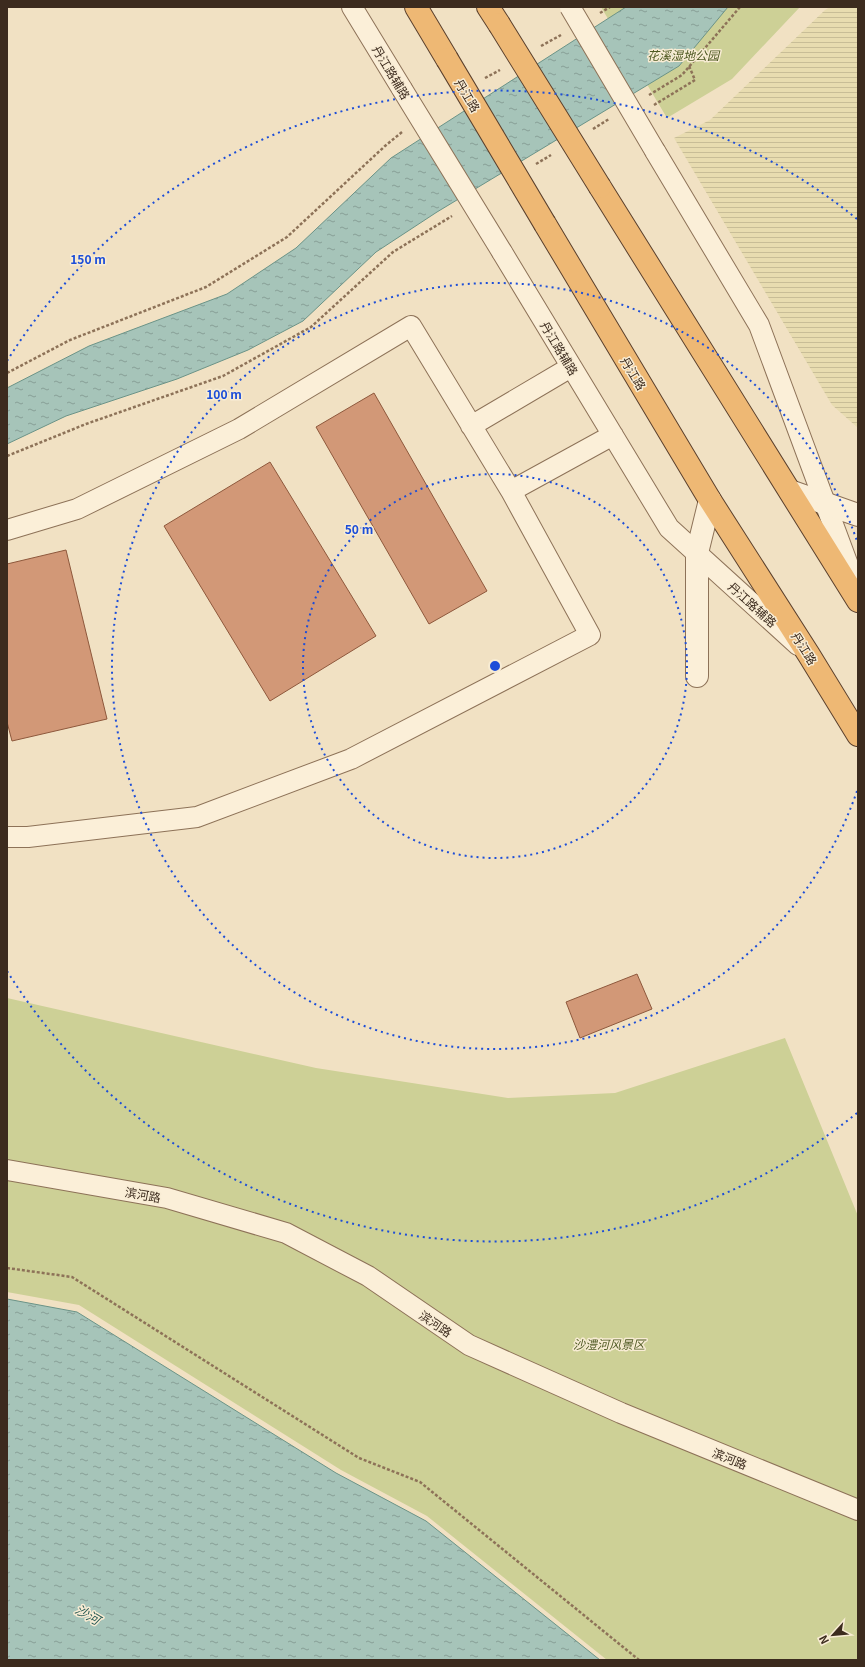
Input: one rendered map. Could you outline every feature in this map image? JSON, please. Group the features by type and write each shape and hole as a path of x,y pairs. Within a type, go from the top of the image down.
{"highway":[{"name":"丹江路","path":"416,7 710,500 858,735"},
{"path":"493,16 858,601"}],"street":[{"name":"丹江路辅路","path":"352,7 669,528 809,655"},
{"path":"570,7 759,325 858,591"},
{"path":"7,530 77,509 239,429 412,326 511,491 590,635 351,759 197,817 28,837 7,837"},
{"path":"472,426 571,367"},
{"path":"511,491 613,435"},
{"path":"790,491 858,515"},
{"path":"697,676 697,554 710,500"},
{"name":"滨河路","path":"7,1170 167,1198 286,1233 368,1276 468,1345 621,1413 858,1510"}],"path":[{"path":"596,15 610,7"},
{"path":"648,95 682,75 740,7"},
{"path":"540,46 561,35"},
{"path":"478,82 506,66"},
{"path":"635,116 695,80 689,66"},
{"path":"588,132 614,116"},
{"path":"7,373 70,340 206,287 287,237 385,146 408,128"},
{"path":"534,165 554,153"},
{"path":"7,456 86,424 223,376 311,327 393,252 453,215"},
{"path":"7,1268 72,1277 359,1458 420,1482 640,1660"}],"shaded area":[{"path":"830,7 858,7 858,428 832,405 674,138 710,120 825,10"}],"green space":[{"name":"花溪湿地公园","path":"601,7 800,7 732,79 667,118"},
{"name":"沙澧河风景区","path":"7,998 316,1068 508,1098 615,1093 785,1038 858,1216 858,1660 607,1660 427,1516 341,1470 79,1305 7,1292"}],"water":[{"path":"626,7 728,7 679,66 437,212 376,252 303,321 248,350 177,379 66,416 7,444 7,388 89,346 227,294 296,248 391,158"},
{"name":"沙河","path":"7,1299 77,1312 336,1473 426,1521 600,1660 7,1660"}],"building":[{"path":"374,393 487,591 429,624 316,427"},
{"path":"270,462 376,636 270,701 164,526"},
{"path":"66,550 107,719 12,741 7,722 7,564"},
{"path":"637,974 652,1009 580,1038 566,1002"}]}
